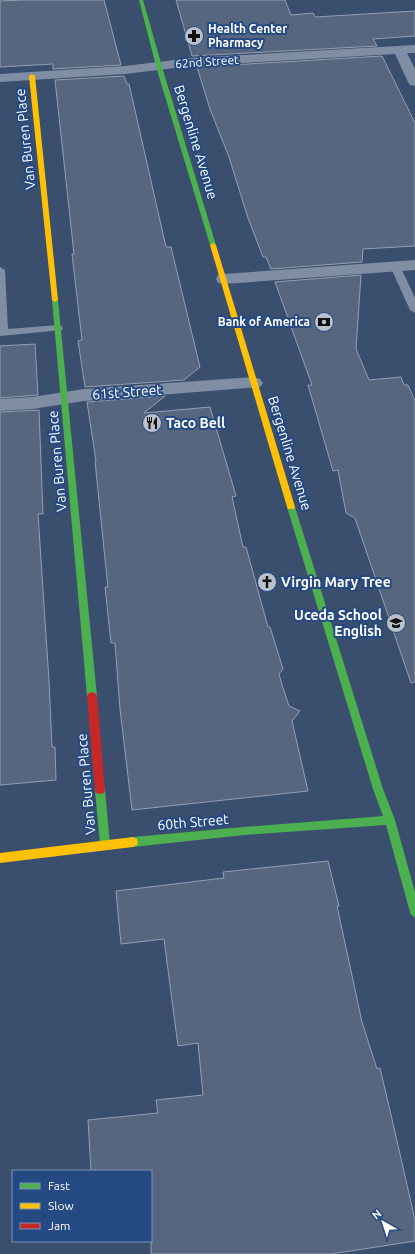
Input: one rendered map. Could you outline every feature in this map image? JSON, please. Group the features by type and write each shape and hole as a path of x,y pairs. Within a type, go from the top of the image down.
{"street":[{"name":"Bergenline Avenue","path":"141,0 158,66 378,789 390,820 415,912"},
{"name":"62nd Street","path":"0,78 125,70 191,62 415,49"},
{"path":"399,50 415,82"},
{"name":"Van Buren Place","path":"32,76 65,398 105,844"},
{"path":"224,279 415,265"},
{"name":"61st Street","path":"0,405 84,395 254,383"},
{"name":"60th Street","path":"0,858 105,844 323,823 390,820"},
{"path":"403,867 415,866"}],"lane":[{"path":"395,266 415,310"},
{"path":"0,270 1,333 58,328"}],"building":[{"path":"104,0 121,65 53,69 53,64 0,67 0,1"},
{"path":"176,0 285,0 291,15 313,13 315,17 415,11 415,36 373,39 377,46 192,56"},
{"path":"382,56 415,123 415,246 363,249 362,262 271,269 266,257 263,257 248,218 229,157 210,109 197,67"},
{"path":"124,76 127,84 129,84 166,247 171,247 200,367 184,380 85,387 78,341 82,340 55,80"},
{"path":"361,275 356,349 369,380 401,377 404,385 408,385 415,401 415,682 411,683 355,518 346,513 338,470 333,471 308,385 312,385 275,282"},
{"path":"35,344 38,395 0,398 0,346"},
{"path":"165,396 144,413 210,407 236,496 232,497 243,547 246,547 268,627 270,627 283,669 279,674 283,688 289,706 300,711 292,721 308,791 132,810 120,709 115,643 111,643 105,587 108,587 96,461 87,402"},
{"path":"39,410 43,514 38,514 52,747 55,747 56,780 0,785 0,412"},
{"path":"328,861 339,906 337,906 362,1022 377,1069 380,1068 392,1119 415,1220 415,1241 331,1254 151,1254 152,1170 91,1170 88,1120 158,1113 156,1100 203,1095 198,1043 178,1046 164,939 121,944 116,891 224,878 223,872"}],"traffic: fast":[{"path":"141,0 160,70 213,245"},
{"path":"55,300 92,696"},
{"path":"291,507 378,789 390,820 415,912"},
{"path":"100,790 105,844"},
{"path":"133,842 244,831 390,820"}],"traffic: slow":[{"path":"32,76 55,300"},
{"path":"213,245 291,507"},
{"path":"0,858 133,842"}],"traffic: jam":[{"path":"92,696 100,790"}],"place":[{"name":"Health Center Pharmacy","path":"194,36"},
{"name":"Bank of America","path":"324,322"},
{"name":"Taco Bell","path":"152,423"},
{"name":"Virgin Mary Tree","path":"267,582"},
{"name":"Uceda School English","path":"396,623"}]}
